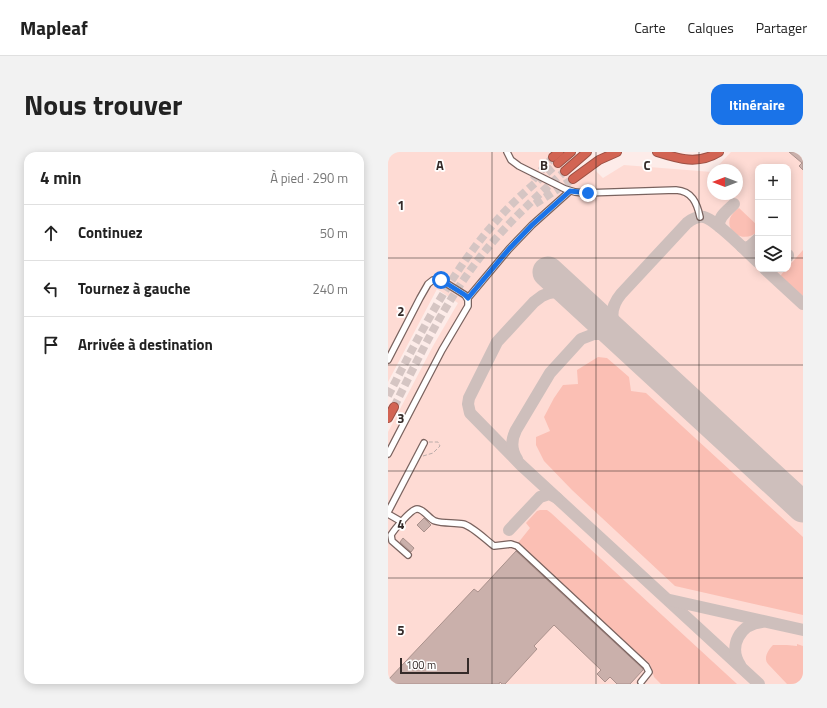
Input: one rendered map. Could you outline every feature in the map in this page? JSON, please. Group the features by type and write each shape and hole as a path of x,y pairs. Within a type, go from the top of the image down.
{"highway":[{"path":"557,157 571,152"},
{"path":"565,171 587,152"},
{"path":"573,179 599,160 617,152"},
{"path":"657,152 678,159 691,160 706,158 719,152"},
{"path":"388,418 394,407"}],"lane":[{"path":"507,152 511,160 519,166 570,191 588,193 681,190 686,192 694,199 698,206 700,217"},
{"path":"388,454 442,350 468,306 468,298 509,249 532,225 570,191"},
{"path":"388,360 420,298 430,282 436,279 441,280 468,298"},
{"path":"402,522 388,513 424,443"},
{"path":"408,555 392,541 391,538 393,532 402,522 413,511 418,509 438,522 466,524 494,546 511,544 517,546 646,666 649,672 641,682"}],"path":[{"path":"417,457 429,455 440,446 440,443 436,441 424,443"}],"shaded area":[{"path":"388,152 549,152 575,182 593,168 603,178 624,165 707,172 707,200 743,200 743,164 720,164 731,152 803,152 803,684 388,684 388,432 433,346 458,303 437,289 388,382"},
{"path":"739,208 755,223 755,233 751,236 744,237 733,232 729,221 732,214"},
{"path":"803,250 803,296 781,277 784,272 791,272 791,264"},
{"path":"598,357 607,358 629,377 631,391 646,393 803,537 803,615 675,586 572,490 544,461 536,445 536,437 550,431 544,417 563,385 578,384 577,370"},
{"path":"547,510 551,513 737,684 661,684 654,677 650,664 646,660 518,543 530,528 526,523 537,511"},
{"path":"797,644 803,646 803,684 787,684 768,664 766,657 773,645 797,646"}],"building":[{"path":"789,152 803,152 803,170 799,166 802,163"},
{"path":"424,518 431,525 424,532 417,525"},
{"path":"403,538 414,548 411,552 400,542"},
{"path":"516,551 643,669 630,684 617,684 610,677 605,682 597,674 601,670 554,625 534,646 537,649 505,684 500,682 499,684 388,684 388,680 474,589 478,592"}],"taxiway":[{"path":"720,227 719,224 721,217 734,204"},
{"path":"658,373 622,338 616,328 612,317 614,306 621,294 687,223 697,217 704,217 716,224 755,259"},
{"path":"742,247 748,248 755,242"},
{"path":"768,272 803,304"},
{"path":"594,314 561,291 549,293 534,302 497,342 469,398 468,404 470,413 521,465 759,684"},
{"path":"517,459 512,445 516,430 550,373 581,339 594,334 605,334 615,338 623,344"},
{"path":"509,530 540,497 549,494 557,498"},
{"path":"670,600 803,630"},
{"path":"740,665 735,651 738,637 742,631 748,627 762,622"}],"runway":[{"path":"548,272 803,507"}],"tunnel":[{"path":"533,180 553,157"},
{"path":"388,396 437,304 465,260 505,211 558,163"},
{"path":"394,407 438,321 469,272 514,218 565,171"},
{"path":"535,204 573,179"}],"route":[{"path":"441,280 468,298 490,269 509,249 532,225 564,198 570,191 588,193"}]}
